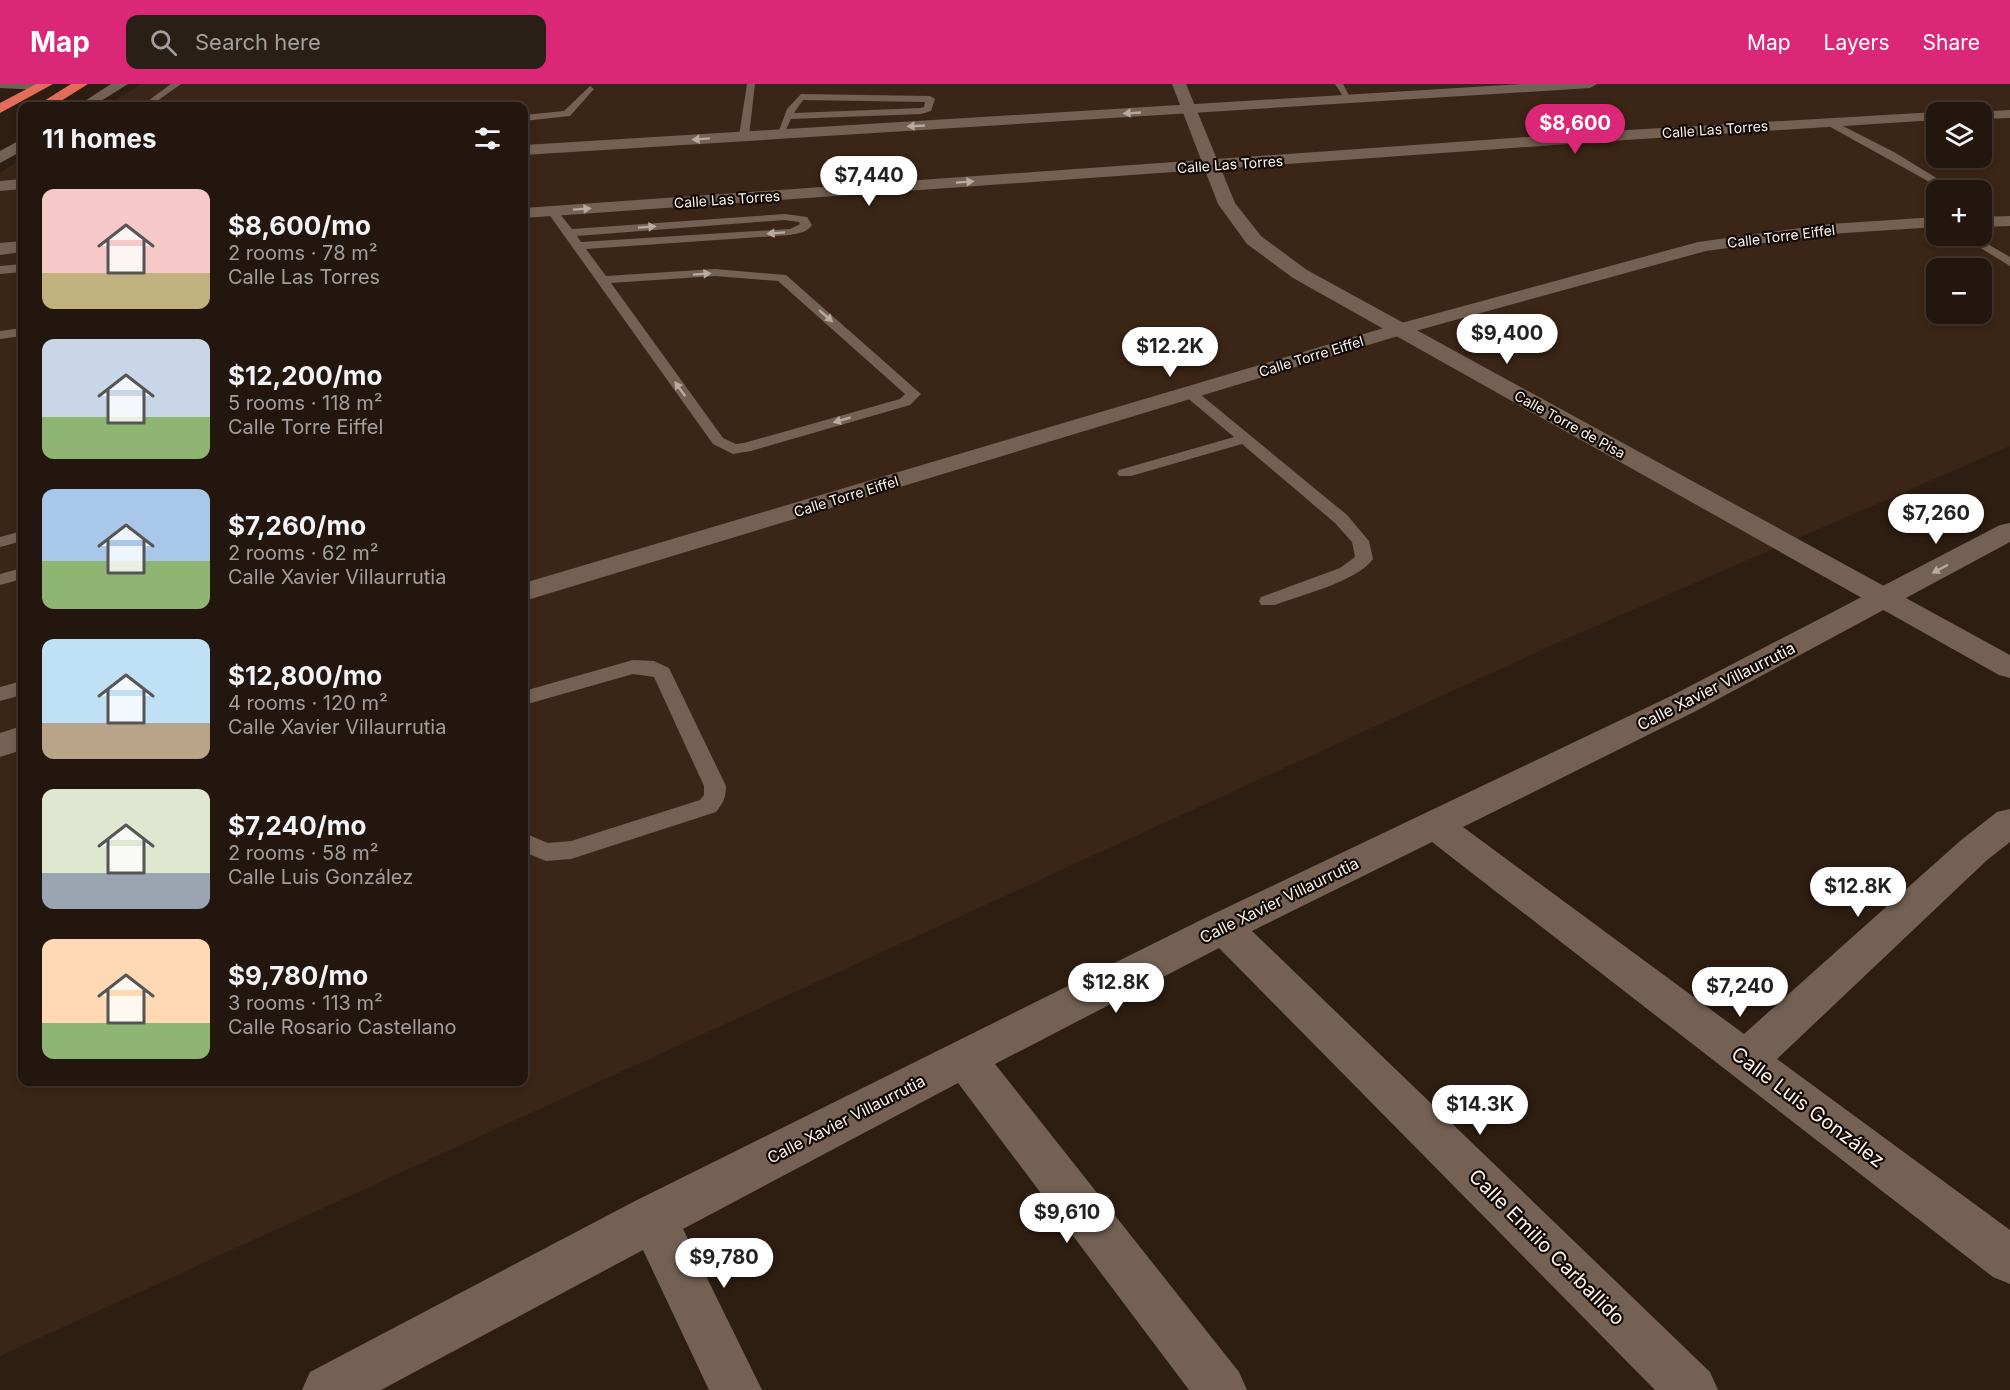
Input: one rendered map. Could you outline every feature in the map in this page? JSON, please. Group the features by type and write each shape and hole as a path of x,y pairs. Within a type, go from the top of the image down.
{"highway":[{"path":"50,102 81,84"},
{"path":"0,109 44,85"}],"street":[{"path":"91,102 121,84"},
{"name":"Calle Torre de Pisa","path":"1179,84 1227,204 1254,240 1300,274 2010,668"},
{"path":"528,150 1590,84"},
{"path":"1992,115 2010,114"},
{"name":"Calle Las Torres","path":"528,213 1926,117"},
{"path":"0,158 18,147"},
{"path":"0,186 18,184"},
{"name":"Calle Torre Eiffel","path":"528,591 1401,329 1705,246 1819,230 1926,223"},
{"name":"Calle Xavier Villaurrutia","path":"328,1390 652,1218 965,1058 1223,927 1433,824 1581,755 1884,599 2010,531"},
{"path":"0,745 18,739"},
{"path":"1746,1060 1965,859 2010,822"},
{"name":"Calle Luis González","path":"1433,824 2010,1260"},
{"name":"Calle Emilio Carballido","path":"1223,927 1692,1390"},
{"path":"965,1058 1221,1390"},
{"path":"652,1218 736,1390"}],"lane":[{"path":"151,102 177,84"},
{"path":"744,136 752,84"},
{"path":"1340,84 1349,99"},
{"path":"4,85 44,85"},
{"path":"528,117 567,114 590,89"},
{"path":"780,134 788,116 797,99 807,96 930,99 928,108 921,111 788,116"},
{"path":"1828,122 1934,180"},
{"path":"552,212 568,233 601,280 718,441 725,447 745,448 905,402 914,394 782,278 755,273 722,273 601,280"},
{"path":"568,233 785,217 803,219 806,225 802,229 790,232 577,246"},
{"path":"1984,246 2010,262"},
{"path":"0,264 12,248"},
{"path":"0,270 18,268"},
{"path":"0,335 18,333"},
{"path":"1190,393 1341,519 1360,541 1364,559 1346,572 1268,601"},
{"path":"1125,473 1244,439"},
{"path":"0,542 18,537"},
{"path":"0,580 18,574"},
{"path":"528,697 633,667 654,668 662,673 715,786 715,797 708,806 571,850 546,852 528,844"},
{"path":"0,694 18,689"}],"shaded area":[{"path":"141,84 2010,84 2010,446 1566,639 0,1356 0,173 18,162 18,1086 528,1086 528,102 112,102"}]}
